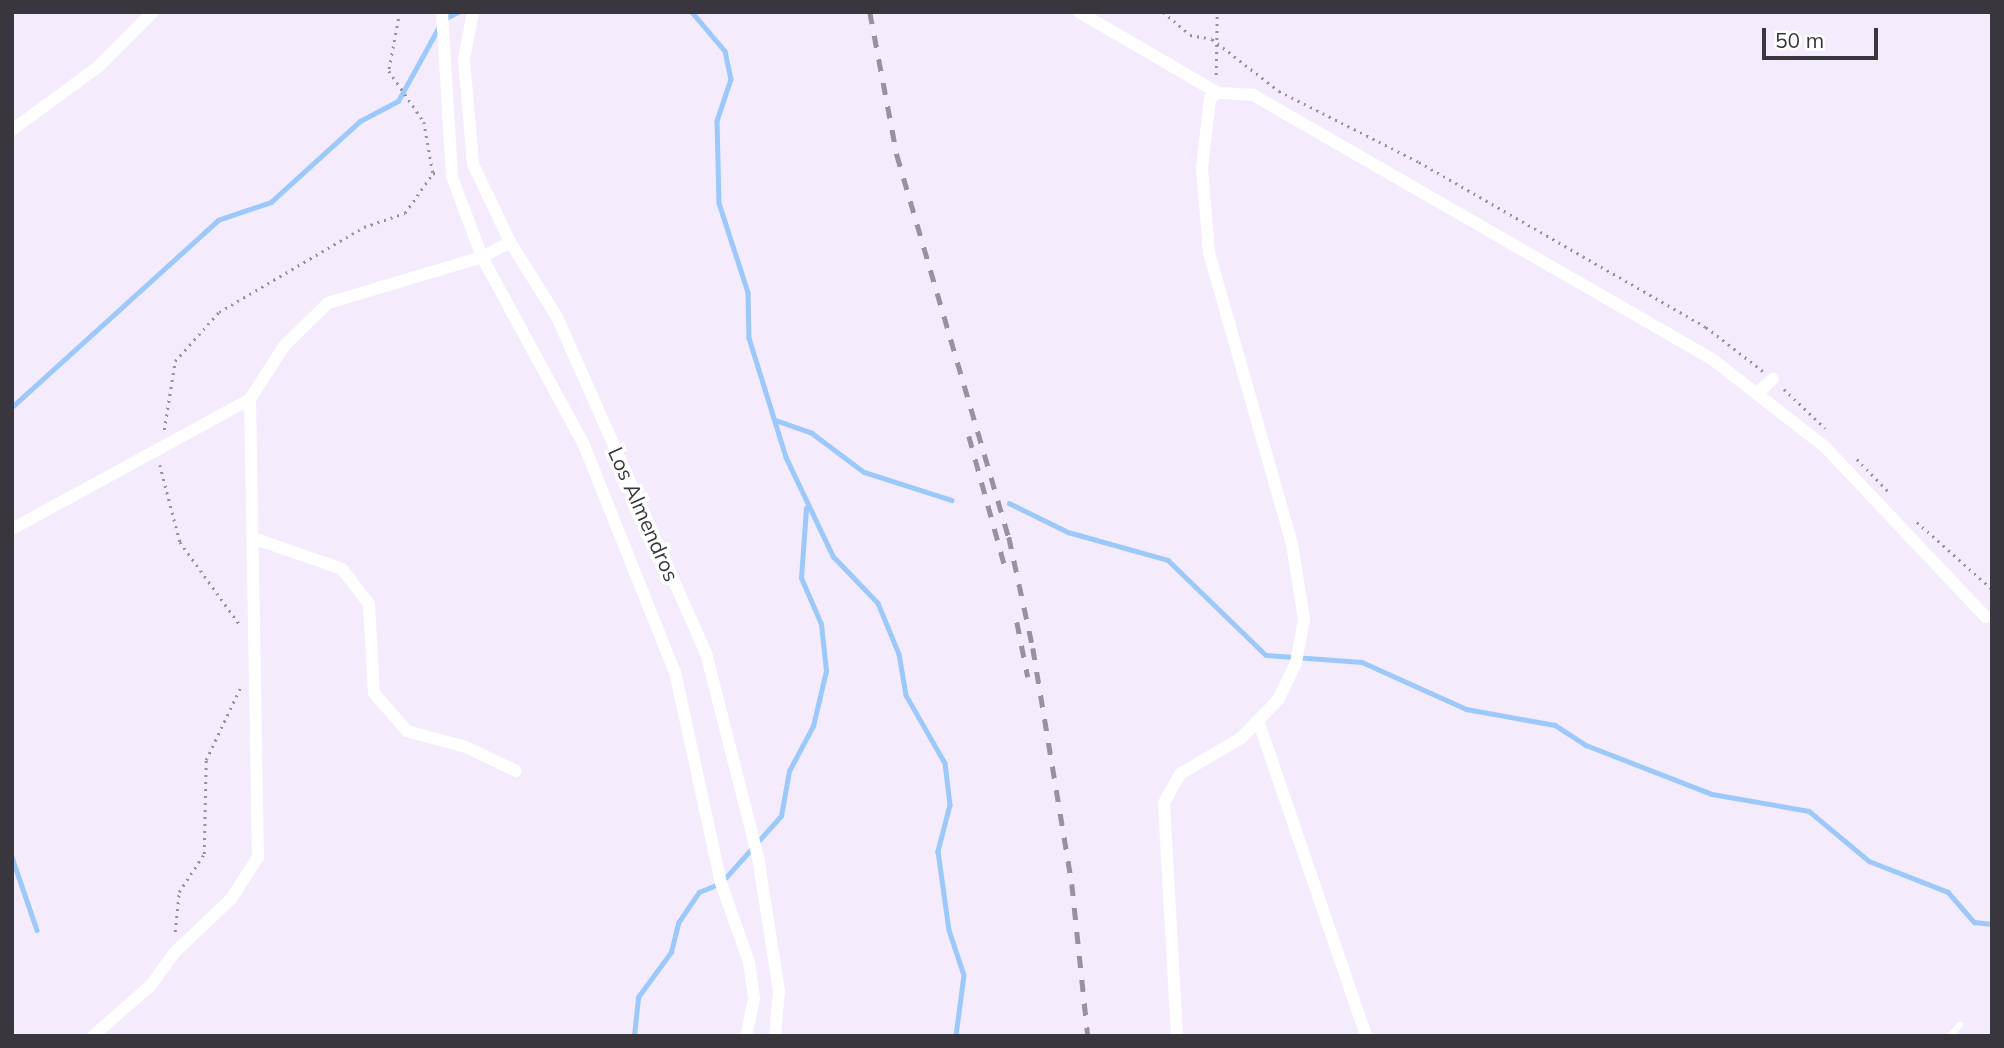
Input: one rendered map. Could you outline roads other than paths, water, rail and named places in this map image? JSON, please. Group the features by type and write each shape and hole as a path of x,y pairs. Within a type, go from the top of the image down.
{"street":[{"path":"12,130 99,66 153,12"},
{"name":"Los Almendros","path":"442,12 450,165 461,205 482,257 584,444 675,672 721,883 749,962 754,999 747,1036"},
{"name":"Los Almendros","path":"473,12 464,59 469,143 510,242 557,317 706,653 758,857 779,992 775,1036"},
{"path":"1079,12 1218,93 1253,95 1400,175 1759,392 1825,447 1986,617"},
{"path":"1177,1036 1164,803 1180,775 1259,723 1296,663 1302,587 1209,252 1202,168 1210,98 1218,93"},
{"path":"12,529 250,399 284,346 328,303 482,257 510,242"},
{"path":"1759,392 1773,379"},
{"path":"93,1036 151,985 174,953 231,899 258,857 250,399"},
{"path":"253,538 342,569 369,604 374,693 407,731 466,747 516,771"},
{"path":"1259,723 1366,1036"}],"lane":[{"path":"1950,1036 1960,1025"}],"waterway":[{"path":"446,18 458,12"},
{"path":"692,12 725,51 731,79 717,121 719,203 748,292 749,338 786,457 833,556 878,603 899,654 906,695 945,763 950,805 938,851 949,930 964,975 956,1036"},
{"path":"12,407 218,220 271,202 360,121 398,101 440,25"},
{"path":"775,420 812,433 864,472 952,500"},
{"path":"1009,503 1068,532 1168,560 1266,655 1362,662 1466,709 1555,725 1586,745 1712,794 1809,811 1869,861 1948,892 1974,922 1992,924"},
{"path":"634,1036 638,997 671,952 678,923 699,892 721,883 781,816 789,771 813,726 826,671 821,624 801,578 806,508"},
{"path":"12,857 37,930"}],"railway":[{"path":"870,12 897,155 1009,537 1033,648 1072,884 1088,1036"},
{"path":"969,436 1007,574"},
{"path":"1017,622 1028,677"}]}
